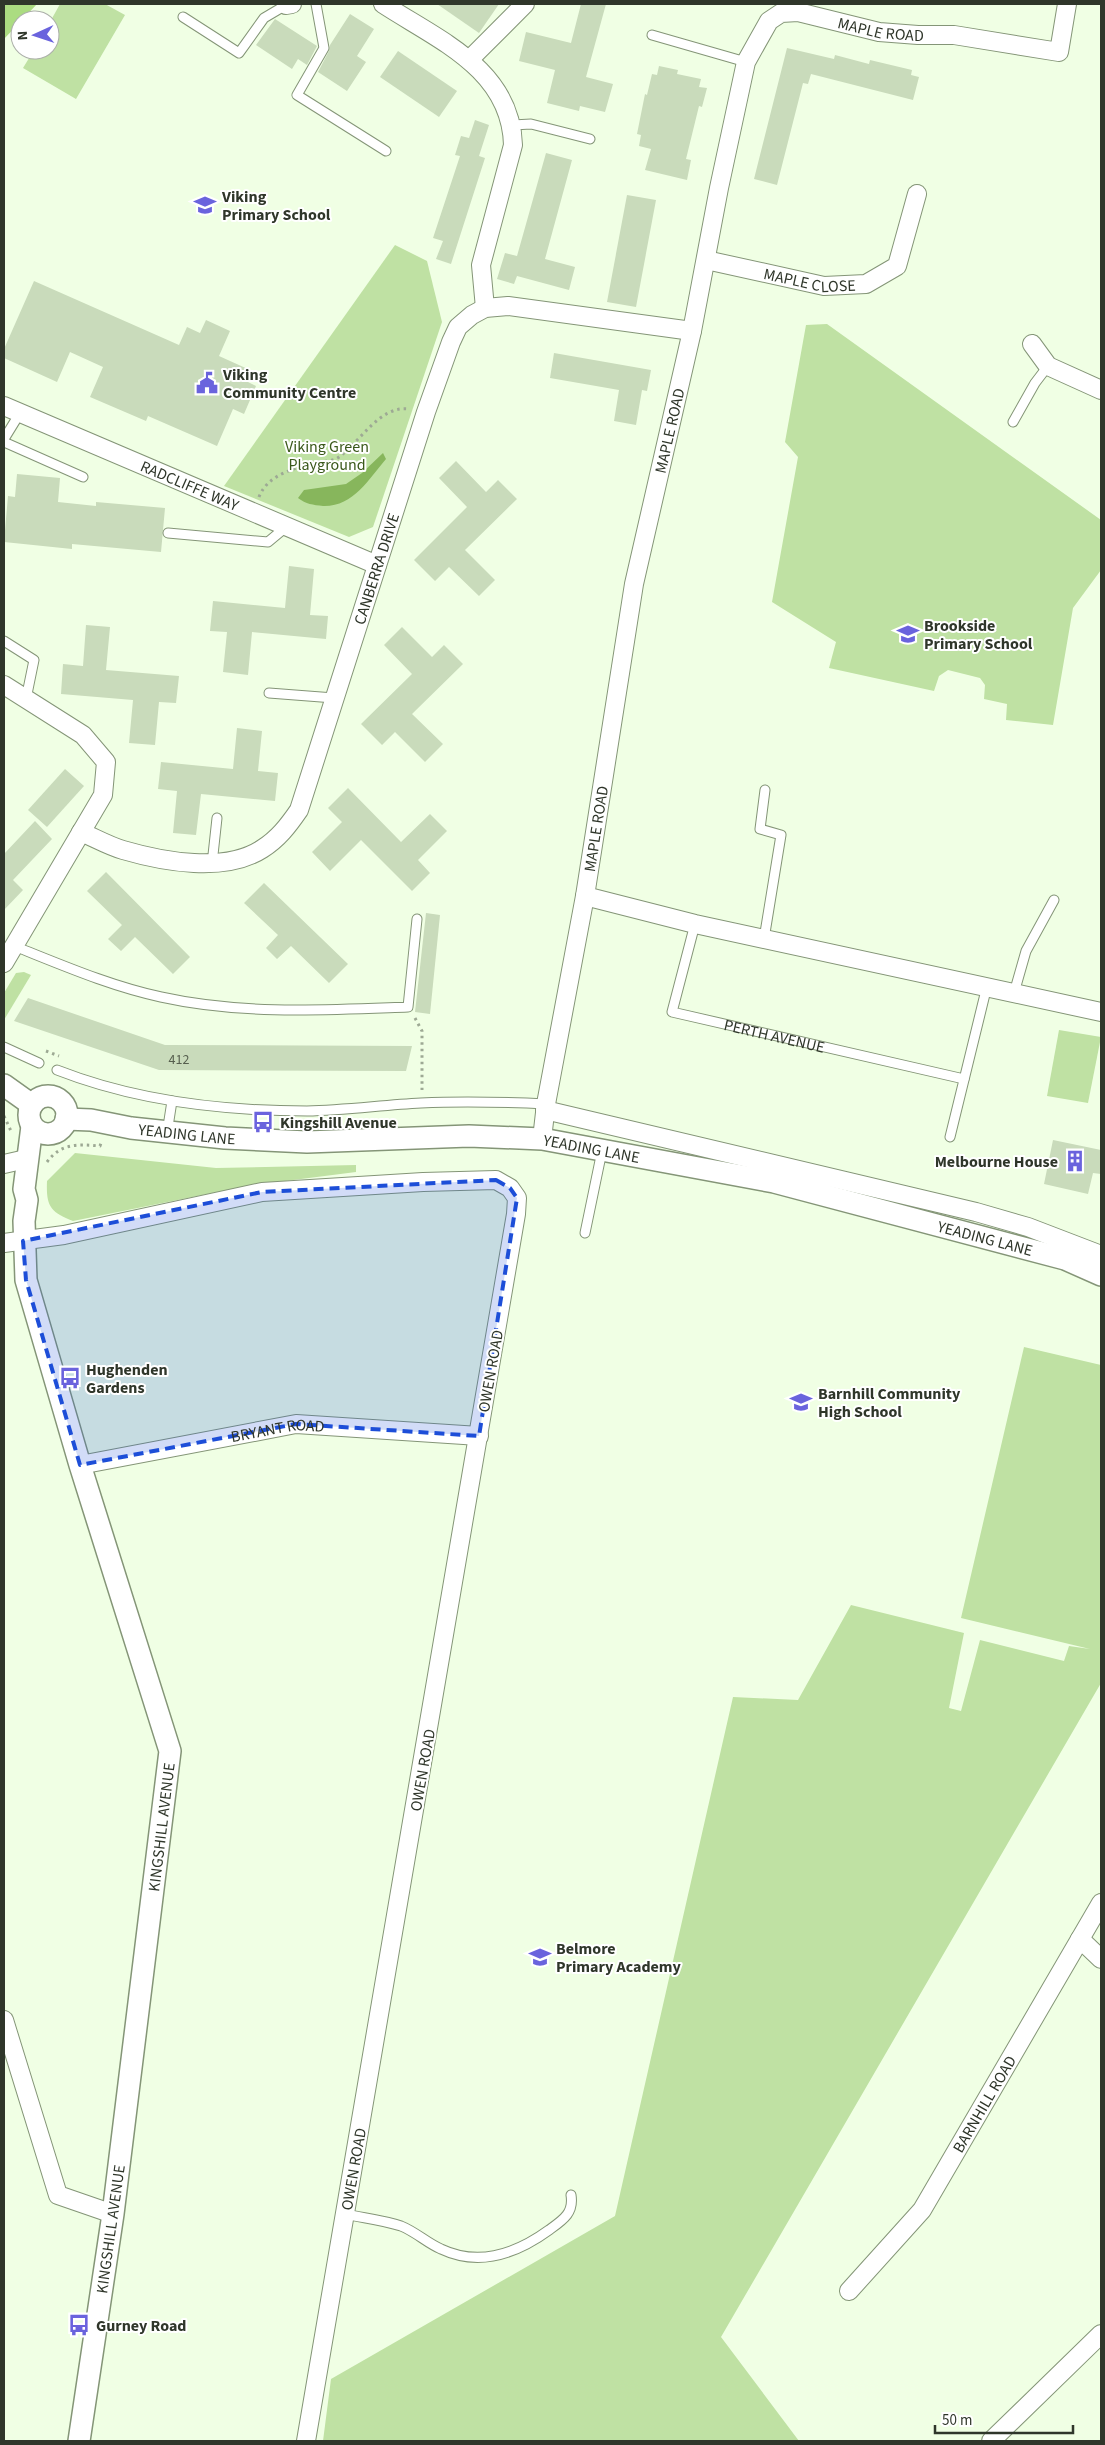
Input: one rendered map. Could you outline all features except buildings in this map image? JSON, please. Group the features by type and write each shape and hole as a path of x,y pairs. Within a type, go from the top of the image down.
{"street":[{"path":"470,59 525,4"},
{"name":"MAPLE ROAD","path":"542,1139 546,1107 585,896 634,584 692,331 719,188 746,62 769,21 782,9 879,32 954,35 1059,52 1067,4"},
{"path":"386,5 470,59 495,86 508,108 513,125 513,145 481,265 485,308 508,306 692,331"},
{"name":"MAPLE CLOSE","path":"706,260 824,286 866,284 896,266 917,194"},
{"name":"CANBERRA DRIVE","path":"81,832 122,850 175,860 212,864 239,860 262,850 283,833 299,810 426,412 458,328 472,315 485,308"},
{"path":"1032,344 1048,366 1101,390"},
{"name":"RADCLIFFE WAY","path":"12,410 253,514 377,565"},
{"path":"4,685 83,735 106,762 103,795 4,963"},
{"path":"585,896 696,924 1101,1012"},
{"path":"4,1084 32,1105"},
{"path":"42,1097 55,1098 65,1106 66,1119 60,1130 40,1130 29,1116 32,1105 42,1097"},
{"path":"546,1107 976,1212 1028,1228 1101,1255"},
{"name":"YEADING LANE","path":"66,1119 91,1120 167,1133 307,1142 469,1136 542,1139 810,1191 1065,1259 1101,1275"},
{"name":"KINGSHILL AVENUE","path":"27,1200 24,1189 35,1164 40,1130"},
{"name":"KINGSHILL AVENUE","path":"40,1130 33,1193 27,1200 14,1242 80,1465 170,1751 113,2214 79,2441"},
{"path":"4,1164 35,1164"},
{"name":"OWEN ROAD","path":"14,1242 64,1235 262,1192 423,1182 496,1180 510,1188 517,1198 516,1214 479,1436 306,2441"},
{"name":"BRYANT ROAD","path":"80,1465 296,1424 479,1436"},
{"name":"BARNHILL ROAD","path":"849,2291 922,2210 1101,1903"},
{"path":"1080,1939 1101,1959"},
{"path":"4,2020 58,2195 113,2214"},
{"path":"991,2441 1101,2334"}],"lane":[{"path":"183,17 239,53 264,18 289,4"},
{"path":"316,4 324,48 297,95 386,151"},
{"path":"652,35 746,62"},
{"path":"513,125 531,124 590,139"},
{"path":"1013,422 1035,383 1048,366"},
{"path":"12,410 4,440 83,477"},
{"path":"168,533 268,542 286,527"},
{"path":"4,641 34,660 26,699"},
{"path":"269,693 334,698"},
{"path":"764,939 781,835 760,829 765,790"},
{"path":"212,864 217,818"},
{"path":"1014,993 1026,950 1054,900"},
{"path":"14,946 115,985 161,997 217,1007 311,1011 408,1007 417,919"},
{"name":"PERTH AVENUE","path":"696,924 672,1012 964,1079"},
{"path":"950,1137 987,986"},
{"path":"4,1047 39,1063"},
{"path":"57,1070 107,1086 172,1101 238,1108 308,1111 479,1101 546,1107"},
{"path":"167,1133 172,1101"},
{"path":"585,1233 602,1150"},
{"path":"345,2214 402,2227 454,2255 468,2259 480,2259 505,2253 533,2241 569,2213 572,2205 571,2195"}],"path":[{"path":"253,514 261,491 278,475 337,458 377,421 398,408 426,412"},
{"path":"408,1007 422,1031 422,1103"},
{"path":"35,1164 64,1146 100,1146 102,1140"}],"highlighted area":[{"path":"496,1180 510,1188 517,1198 479,1436 296,1424 80,1465 26,1280 23,1241 262,1192"}],"green space":[{"path":"60,4 105,4 125,15 76,99 23,68 28,60 60,60 60,10 57,10"},
{"name":"Viking Green Playground","path":"395,245 427,261 442,322 373,527 349,537 224,486"},
{"path":"827,324 1101,520 1101,570 1073,608 1053,725 1006,720 1007,704 984,699 985,685 980,678 948,670 939,676 934,691 829,668 836,642 772,602 798,457 785,442 806,325"},
{"path":"24,972 31,975 4,1020 4,993 16,973"},
{"path":"1059,1030 1101,1037 1088,1103 1047,1096"},
{"path":"75,1153 216,1168 356,1165 356,1172 247,1186 73,1221 54,1211 51,1207 47,1197 47,1181"},
{"path":"1024,1347 1101,1365 1101,1683 721,2337 799,2441 323,2441 331,2379 615,2216 733,1697 798,1700 851,1605 964,1633 949,1708 961,1711 980,1640 1064,1661 1069,1646 1090,1649 961,1618"}],"shaded area":[{"path":"4,4 37,4 31,10 10,10 10,33 4,39"},
{"path":"383,453 386,459 373,475 359,491 343,502 323,506 310,504 298,498 304,490 346,484 362,473"}],"place":[{"name":"Viking Primary School","path":"205,205"},
{"name":"Viking Community Centre","path":"207,383"},
{"name":"Brookside Primary School","path":"908,634"},
{"name":"Kingshill Avenue","path":"263,1122"},
{"name":"Melbourne House","path":"1075,1161"},
{"name":"Hughenden Gardens","path":"70,1378"},
{"name":"Barnhill Community High School","path":"801,1402"},
{"name":"Belmore Primary Academy","path":"540,1957"},
{"name":"Gurney Road","path":"79,2325"}]}
